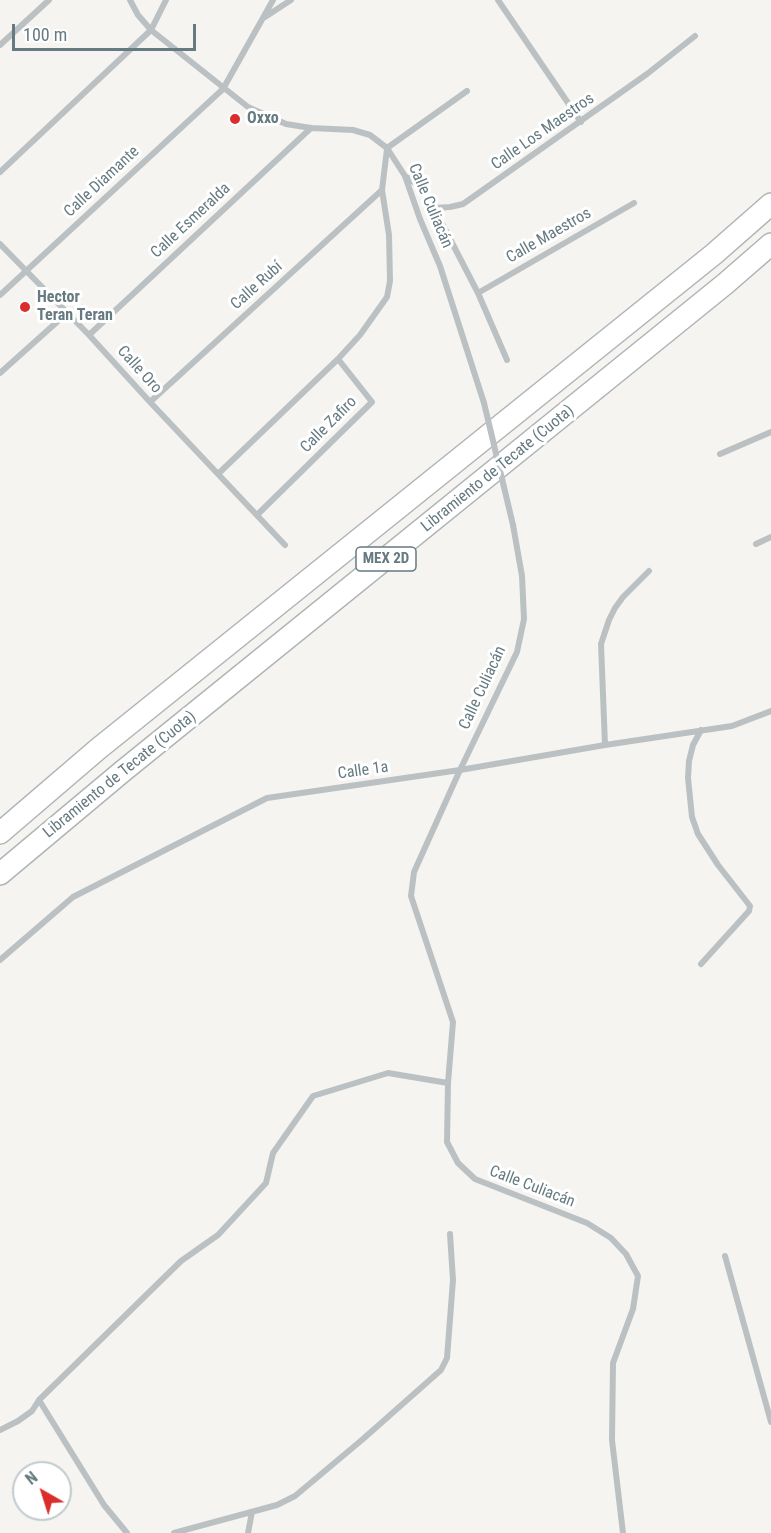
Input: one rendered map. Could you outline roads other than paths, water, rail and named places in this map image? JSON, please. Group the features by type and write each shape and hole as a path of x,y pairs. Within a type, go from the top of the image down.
{"highway":[{"path":"714,254 771,192"},
{"name":"Libramiento de Tecate (Cuota)","path":"0,833 98,749 714,254 771,204"},
{"name":"Libramiento de Tecate (Cuota)","path":"0,874 123,771 716,292 771,244"}],"street":[{"path":"0,45 49,0"},
{"name":"Calle Culiacán","path":"130,0 138,15 151,30 248,107 286,124 353,130 370,135 387,148 405,176 440,266 484,403 513,525 522,576 524,619 517,652 459,770 414,872 411,896 453,1022 448,1083 447,1142 458,1162 475,1179 587,1223 611,1238 626,1254 638,1276 633,1310 613,1363 612,1440 623,1533"},
{"path":"0,172 151,30 166,0"},
{"name":"Calle Diamante","path":"0,295 223,88 273,0"},
{"path":"264,18 291,0"},
{"path":"498,0 581,122"},
{"name":"Calle Los Maestros","path":"435,208 463,204 647,74 694,36"},
{"path":"218,474 338,359 360,335 387,297 390,280 388,235 382,190 387,148 467,91"},
{"name":"Calle Esmeralda","path":"89,334 311,128"},
{"path":"405,176 418,185 435,208 478,293 507,360"},
{"name":"Calle Rubí","path":"150,402 382,190"},
{"name":"Calle Maestros","path":"478,293 634,202"},
{"name":"Calle Oro","path":"0,244 89,334 285,545"},
{"path":"0,373 67,313"},
{"name":"Calle Zafiro","path":"258,515 372,402 338,359"},
{"path":"720,454 771,432"},
{"path":"756,543 771,537"},
{"path":"605,745 601,644 615,608 649,571"},
{"name":"Calle 1a","path":"0,960 73,897 267,798 732,726 771,711"},
{"path":"701,730 693,745 689,761 688,778 692,817 698,834 718,865 750,906 701,964"},
{"path":"0,1430 26,1416 39,1400 181,1261 218,1235 266,1183 273,1153 313,1096 388,1073 448,1083"},
{"path":"174,1533 278,1505 295,1496 441,1370 447,1358 453,1280 450,1234"},
{"path":"725,1256 771,1422"},
{"path":"39,1400 104,1505 126,1533"},
{"path":"248,1533 252,1512"}],"place":[{"name":"Oxxo","path":"235,119"},
{"name":"Hector Teran Teran","path":"25,307"}]}
